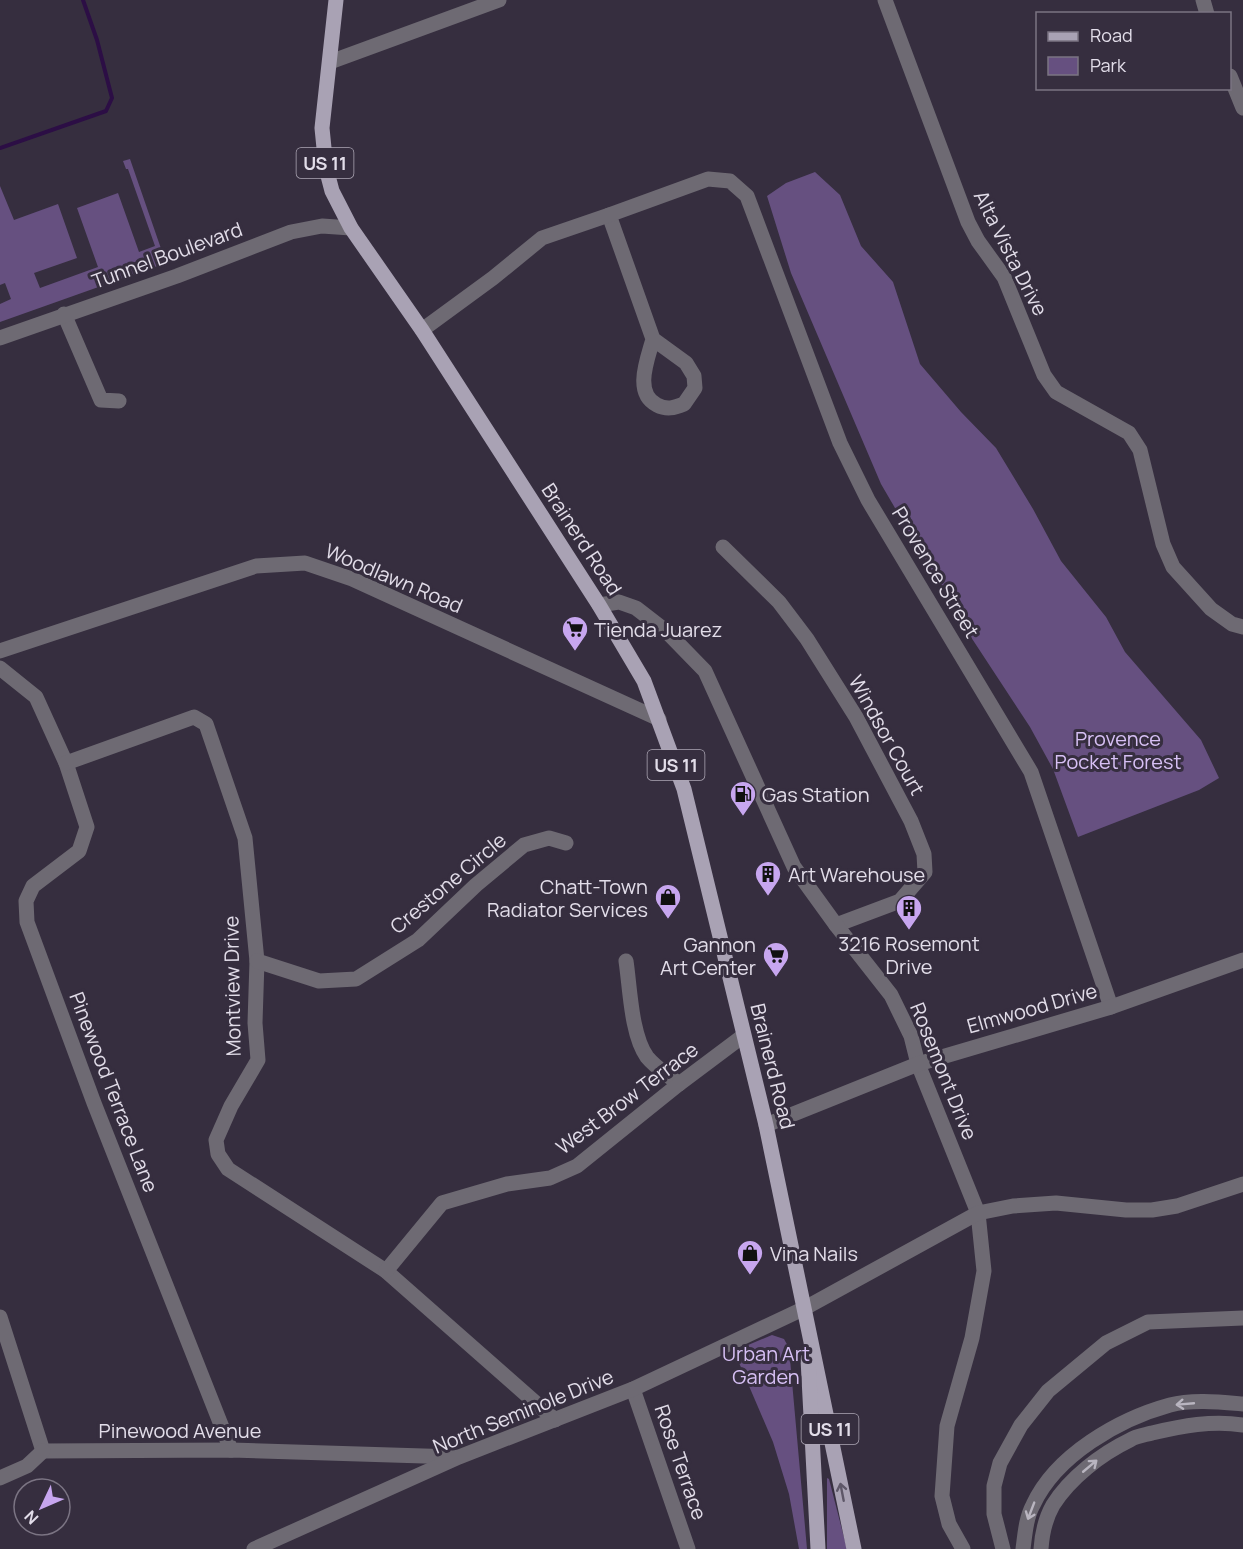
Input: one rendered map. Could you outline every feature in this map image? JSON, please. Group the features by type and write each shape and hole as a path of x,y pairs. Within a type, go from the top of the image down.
{"main road":[{"name":"Brainerd Road","path":"336,0 321,128 326,168 332,191 351,228 422,330 599,605 644,681 684,789 766,1125 854,1549"},
{"name":"Brainerd Road","path":"805,1308 818,1549"}],"street":[{"path":"330,62 499,0"},
{"name":"Alta Vista Drive","path":"885,0 968,222 978,241 1004,277 1044,375 1056,392 1129,433 1140,450 1163,544 1173,567 1211,609 1232,624 1243,627"},
{"path":"1231,78 1243,108"},
{"name":"Provence Street","path":"609,215 708,179 730,181 747,195 840,442 868,500 1031,772 1112,1007"},
{"path":"422,330 493,278 542,238 609,215 653,339 643,383 646,396 654,403 666,408 684,404 695,388 694,376 686,363 653,339"},
{"name":"Tunnel Boulevard","path":"0,338 177,276 291,232 322,226 351,228"},
{"path":"64,314 100,400 119,401"},
{"name":"Windsor Court","path":"723,547 779,602 807,639 856,717 911,821 924,854 925,872 900,901 836,925"},
{"name":"Woodlawn Road","path":"0,651 256,566 305,563 352,579 659,719"},
{"name":"Rosemont Drive","path":"599,605 619,602 636,608 667,632 705,671 794,867 891,995 911,1036 918,1064 978,1213 984,1271 972,1338 947,1426 942,1496 949,1524 963,1549"},
{"path":"0,668 36,697 66,763"},
{"name":"Montview Drive","path":"66,763 194,717 206,724 244,838 257,961 255,1023 258,1060 231,1106 216,1140 218,1154 228,1169 386,1271 555,1420"},
{"name":"Pinewood Terrace Lane","path":"66,763 87,827 79,851 33,886 26,901 27,922 94,1103 231,1450"},
{"name":"Crestone Circle","path":"257,961 319,981 356,978 418,940 476,885 524,845 549,838 566,843"},
{"name":"Elmwood Drive","path":"766,1125 918,1064 1112,1007 1243,960"},
{"path":"626,961 636,1030 645,1055 657,1068 679,1084"},
{"name":"West Brow Terrace","path":"386,1271 442,1203 507,1184 550,1178 577,1166 743,1036"},
{"name":"North Seminole Drive","path":"254,1549 459,1457 633,1389 805,1308 978,1213 1013,1206 1056,1203 1126,1210 1152,1210 1177,1206 1243,1184"},
{"path":"0,1317 43,1451 27,1466 0,1478"},
{"path":"1003,1549 994,1514 994,1486 1000,1463 1021,1425 1048,1391 1106,1343 1148,1322 1243,1318"},
{"name":"Rose Terrace","path":"633,1389 688,1549"},
{"path":"1023,1549 1027,1521 1033,1504 1044,1486 1077,1453 1103,1433 1119,1424 1171,1405 1243,1404"},
{"path":"1041,1549 1043,1528 1052,1506 1066,1487 1102,1456 1132,1439 1187,1425 1229,1422 1243,1425"},
{"name":"Pinewood Avenue","path":"43,1451 231,1450 459,1457"}],"green space":[{"path":"130,159 166,263 0,322 0,304 11,299 5,283 0,285 0,186 14,220 58,204 77,258 34,273 40,288 98,267 77,208 118,193 139,252 155,246 128,169 123,161"},
{"name":"Provence Pocket Forest","path":"815,172 840,195 861,246 893,282 920,364 961,412 996,448 1061,561 1106,617 1125,652 1201,740 1219,778 1199,790 1078,837 1053,769 1030,727 965,628 881,484 791,273 767,196 786,183"},
{"name":"Urban Art Garden","path":"772,1335 784,1339 789,1348 807,1549 799,1549 789,1494 773,1442 734,1351"},
{"path":"827,1478 829,1479 847,1549 827,1549"}],"waterway":[{"path":"0,148 106,111 112,98 97,40 83,0"}],"place":[{"name":"Tienda Juarez","path":"575,652"},
{"name":"Gas Station","path":"743,817"},
{"name":"Art Warehouse","path":"768,897"},
{"name":"Chatt-Town Radiator Services","path":"668,920"},
{"name":"3216 Rosemont Drive","path":"909,931"},
{"name":"Gannon Art Center","path":"776,978"},
{"name":"Vina Nails","path":"750,1276"}]}
